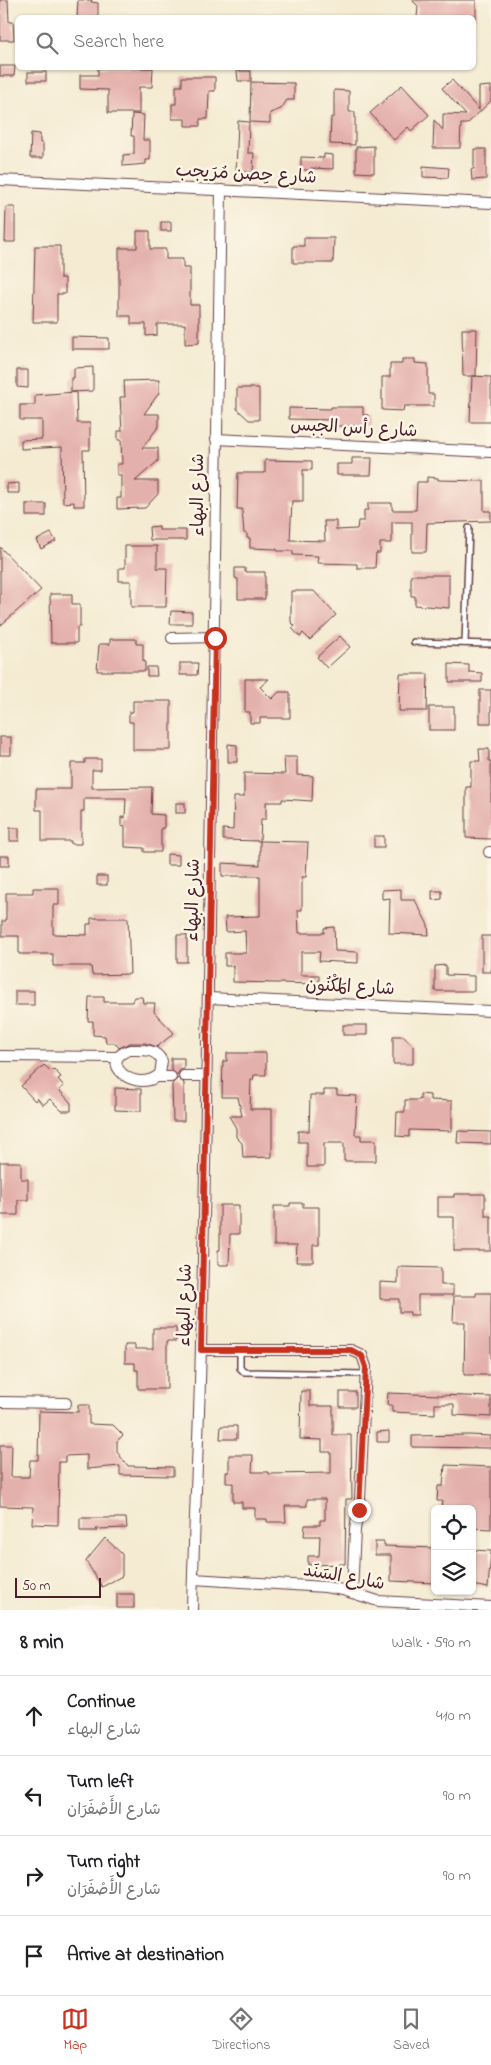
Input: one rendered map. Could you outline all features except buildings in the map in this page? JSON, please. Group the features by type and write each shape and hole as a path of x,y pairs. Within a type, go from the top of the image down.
{"street":[{"name":"شارع حِصن مُرَيجب","path":"0,180 491,203"},
{"name":"شارع البهاء","path":"192,1610 201,1350 207,1076 221,190"},
{"name":"شارع رأس الجبس","path":"216,439 491,452"},
{"path":"172,638 215,638"},
{"name":"شارع المَكْنُون","path":"208,998 491,1011"},
{"path":"156,1077 160,1074 162,1065 160,1058 155,1052 130,1050 125,1051 118,1057 118,1070 124,1076 133,1080 171,1077"},
{"path":"0,1056 118,1057"},
{"path":"184,1076 207,1076"},
{"path":"201,1350 351,1350 362,1356 366,1361 360,1499 355,1530 352,1593"},
{"path":"0,1402 66,1403"},
{"name":"شارع السَنَد","path":"192,1579 325,1587 378,1601 491,1607"}],"lane":[{"path":"465,643 469,528"},
{"path":"414,642 491,644"},
{"path":"240,1350 239,1365 244,1372 366,1374"}],"route":[{"path":"215,638 201,1350 351,1350 362,1356 366,1361 366,1367 359,1510"}]}
